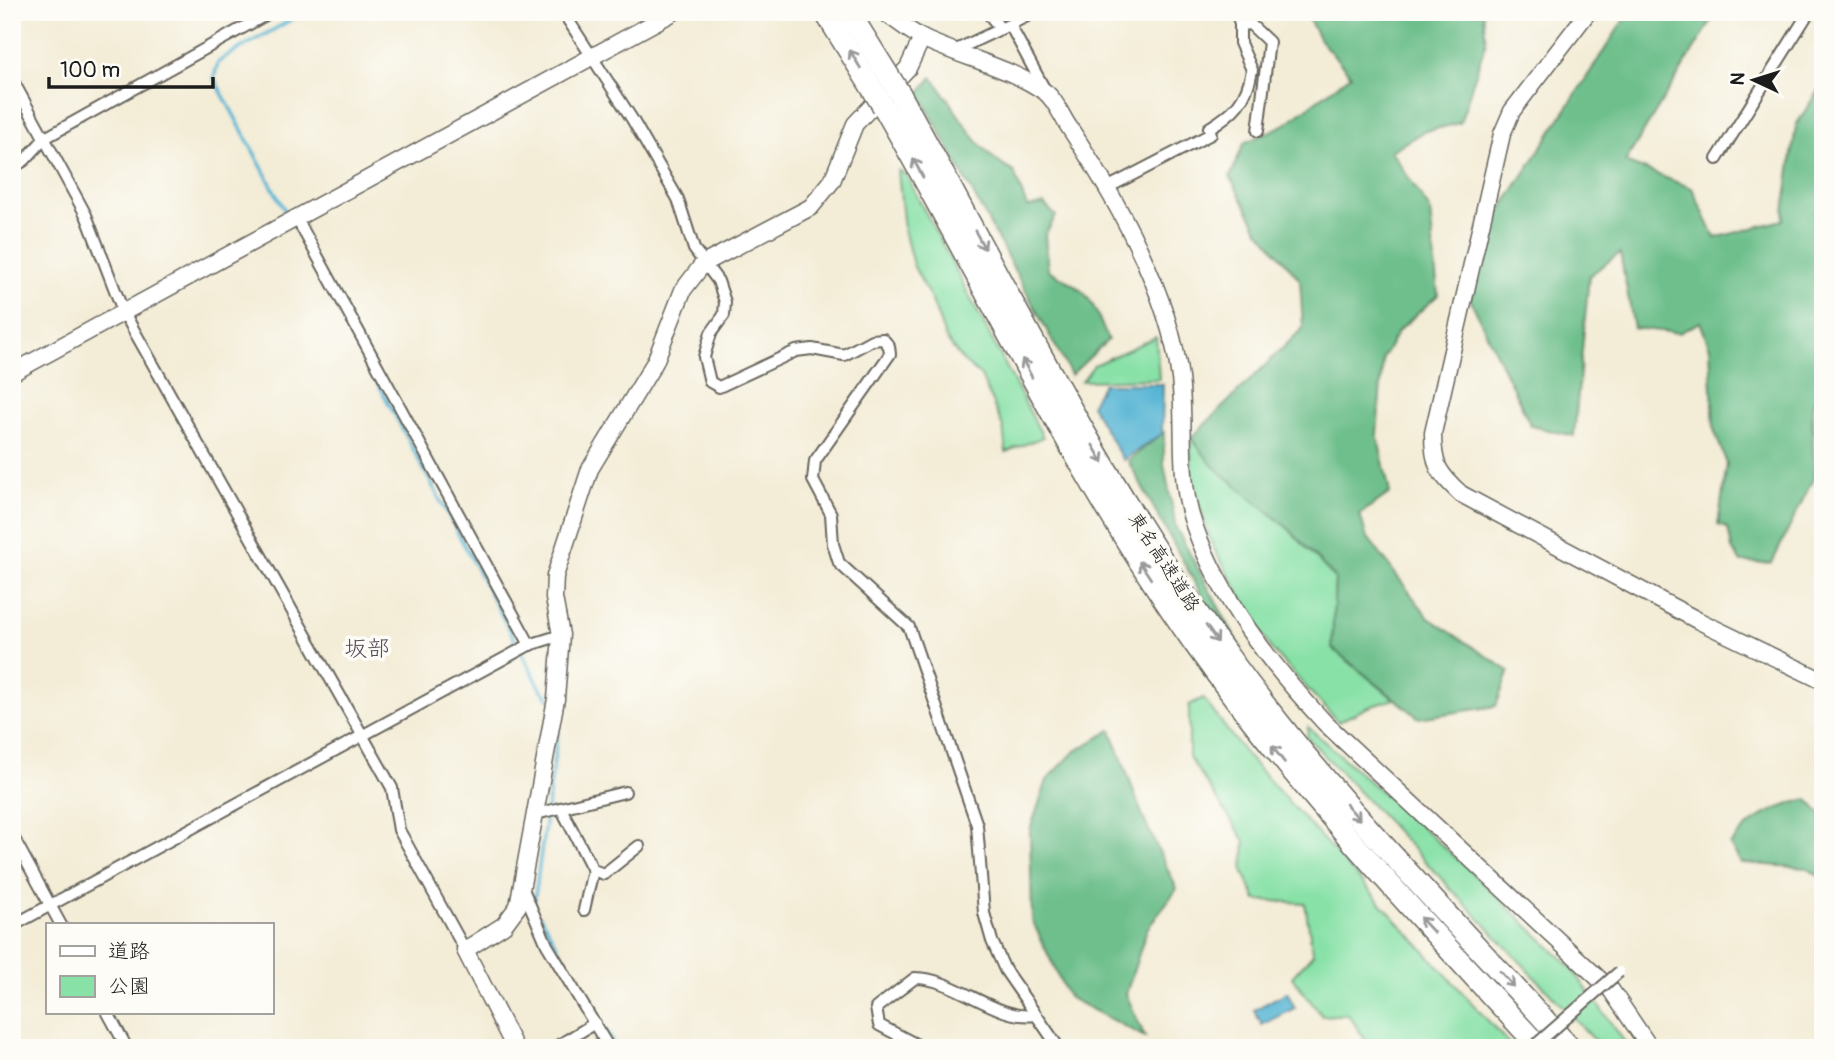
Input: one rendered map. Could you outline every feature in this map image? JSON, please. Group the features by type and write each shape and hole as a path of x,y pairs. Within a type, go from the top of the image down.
{"highway":[{"name":"東名高速道路","path":"825,12 892,100 1065,395 1125,521 1193,642 1287,766 1346,837 1540,1048"},
{"name":"東名高速道路","path":"849,12 1059,428 1125,521 1323,778 1570,1048"}],"street":[{"path":"12,168 26,160 44,138 271,12"},
{"path":"564,12 590,58 632,119 678,199 694,249 718,281 725,302 724,315 710,333 704,357 710,382 719,387 796,351 812,349 844,355 872,340 883,339 889,346 890,354 876,377 815,461 813,480 831,514 833,544 839,563 909,627 977,825 984,913 992,941 1005,970 1059,1048"},
{"path":"12,373 674,12"},
{"path":"884,12 922,38 1047,93"},
{"path":"987,12 1006,27 1107,188 1149,274 1169,328 1180,378 1184,482 1194,525 1220,581 1258,643 1287,682 1325,723 1611,990 1650,1048"},
{"path":"954,51 1036,12"},
{"path":"1107,188 1210,134 1209,128 1230,116 1242,103 1252,70 1240,43 1237,12"},
{"path":"1588,12 1512,111 1502,134 1433,433 1433,457 1442,477 1461,495 1697,620 1823,681"},
{"path":"1717,159 1809,12"},
{"path":"1240,25 1250,24 1269,42 1258,131"},
{"path":"465,950 504,925 518,906 523,889 555,706 561,635 554,598 555,576 590,469 655,362 683,290 703,264 811,208 832,181 855,124 908,68 922,38"},
{"path":"12,79 86,215 123,311 391,788 398,830 465,950 515,1048"},
{"path":"291,219 530,645"},
{"path":"12,926 530,645 561,635"},
{"path":"537,814 625,792"},
{"path":"557,809 593,870 604,874 639,846"},
{"path":"12,835 60,923"},
{"path":"584,910 593,870"},
{"path":"523,889 547,945 609,1048"},
{"path":"1532,1048 1619,972"},
{"path":"923,1048 879,1025 876,1008 915,978 943,982 1012,1014 1035,1016"},
{"path":"109,1014 127,1048"},
{"path":"554,1048 595,1023"}],"green space":[{"path":"1305,12 1483,12 1486,42 1460,123 1423,132 1391,151 1430,210 1438,295 1398,331 1383,358 1377,434 1390,493 1360,514 1366,535 1429,618 1509,671 1496,706 1419,718 1332,648 1335,578 1289,529 1213,466 1191,438 1303,328 1300,280 1258,229 1230,177 1244,143 1284,125 1351,75 1320,40"},
{"path":"1629,12 1717,12 1625,162 1692,188 1715,238 1783,220 1796,125 1823,83 1823,379 1812,407 1814,477 1772,563 1741,562 1732,549 1728,528 1718,525 1727,464 1714,430 1710,348 1700,322 1679,333 1634,328 1620,253 1589,276 1574,436 1531,426 1470,299 1487,231"},
{"path":"932,77 978,142 1001,164 1014,172 1027,207 1044,204 1056,216 1045,235 1048,270 1073,284 1087,297 1108,340 1071,375 919,93"},
{"path":"898,170 906,175 1043,437 1006,452 1003,427 981,376 963,361 946,339 932,301 913,265 904,230"},
{"path":"1156,337 1159,379 1082,381 1094,365"},
{"path":"1164,432 1164,464 1176,528 1242,650 1207,605 1128,461"},
{"path":"1191,438 1289,529 1335,578 1332,648 1394,699 1366,708 1338,722 1271,649 1212,545 1191,477"},
{"path":"1203,698 1247,756 1513,1048 1371,1048 1348,1014 1322,1016 1292,977 1313,954 1305,903 1256,900 1243,870 1245,841 1189,757 1189,705"},
{"path":"1308,727 1463,864 1570,966 1629,1048 1602,1048 1307,737"},
{"path":"1111,730 1145,822 1177,889 1147,929 1126,994 1145,1037 1068,997 1032,920 1030,830 1047,780 1074,752"},
{"path":"1807,799 1823,816 1823,879 1807,868 1741,863 1730,845 1738,835 1773,810"}],"water":[{"path":"1103,384 1163,384 1162,434 1123,460 1091,405"},
{"path":"1287,992 1295,1008 1262,1025 1254,1010"}],"waterway":[{"path":"288,216 214,78 218,63 225,57 305,12"},
{"path":"294,226 541,689 550,699"},
{"path":"534,903 558,731"},
{"path":"540,916 616,1048"}],"district":[{"name":"坂部","path":"367,648"}]}
